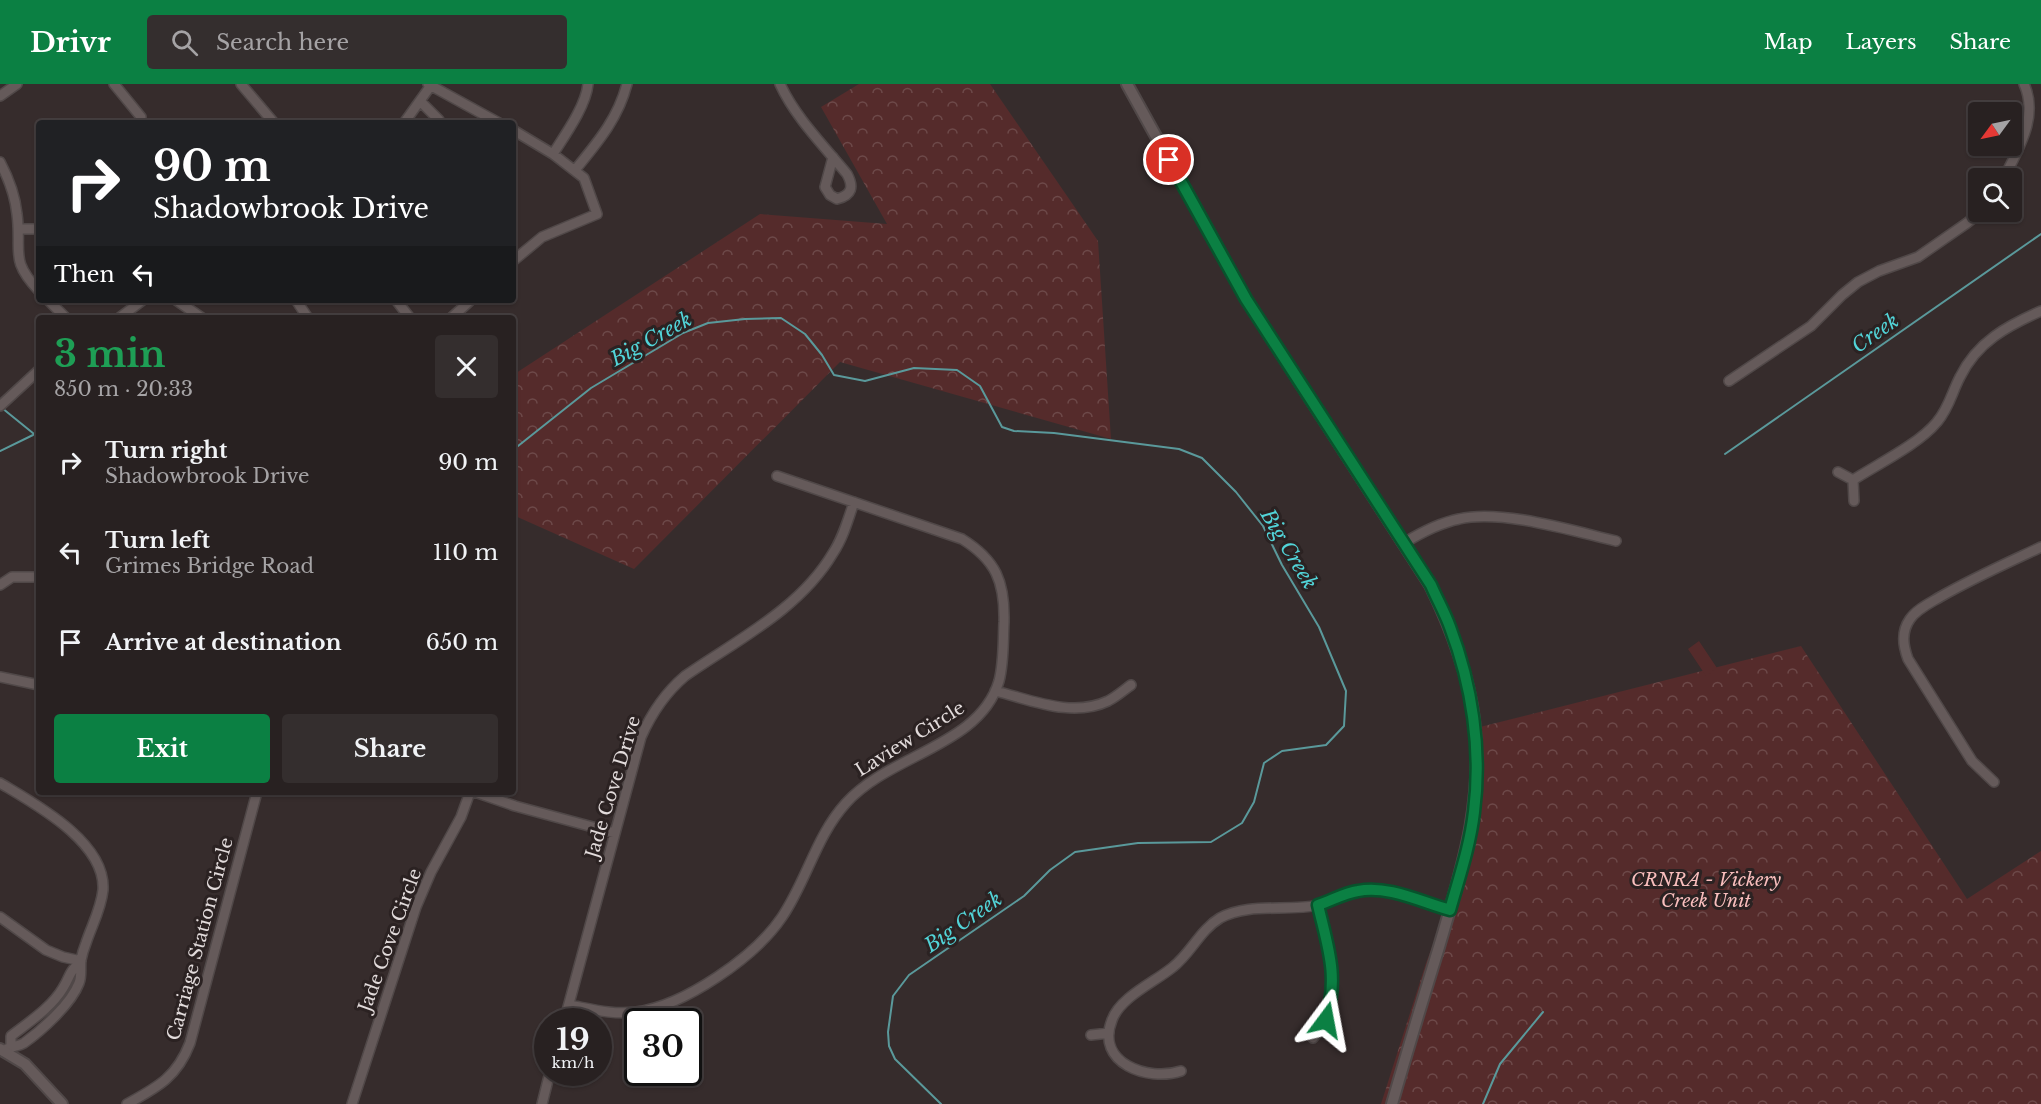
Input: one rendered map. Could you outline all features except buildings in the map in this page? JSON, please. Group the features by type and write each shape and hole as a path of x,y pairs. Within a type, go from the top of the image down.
{"street":[{"path":"0,96 17,84"},
{"path":"114,84 141,117"},
{"path":"241,84 271,120"},
{"path":"553,154 588,92 588,84"},
{"path":"575,170 607,131 620,108 627,84"},
{"path":"780,84 804,122 833,158"},
{"path":"1127,84 1246,299 1431,585 1450,627 1464,670 1474,721 1477,766 1474,812 1466,857 1392,1104"},
{"path":"2009,168 2025,134 2030,116 2029,100 2024,84"},
{"path":"406,120 421,102 430,85 494,120"},
{"path":"421,102 439,120"},
{"path":"516,132 553,154 584,178 597,214 542,237 516,259"},
{"path":"0,162 13,188 19,229 17,249 20,268 36,287"},
{"path":"1729,381 1811,326 1842,294 1858,282 1879,271 1918,257 1968,222"},
{"path":"19,229 36,230"},
{"path":"51,303 63,315"},
{"path":"123,315 139,303"},
{"path":"180,303 198,315"},
{"path":"398,303 408,315"},
{"path":"454,315 468,303"},
{"path":"1853,480 1928,431 1947,408 1969,362 1986,342 2004,328 2041,311"},
{"path":"0,406 36,373"},
{"path":"1838,472 1853,480"},
{"name":"Laview Circle","path":"569,1005 616,1013 655,1008 685,996 741,960 763,940 782,917 821,836 848,801 866,784 884,772 967,727 983,711 995,691 1002,666 1004,602 1000,580 991,562 977,548 962,539 777,476"},
{"path":"1853,480 1854,501"},
{"name":"Jade Cove Drive","path":"568,1008 641,736 658,703 685,676 780,612 805,591 834,552 846,529 854,502"},
{"path":"1404,543 1442,523 1484,516 1511,518 1616,541"},
{"path":"1994,782 1972,761 1908,659 1904,646 1904,631 1911,618 1922,608 1972,579 2041,547"},
{"path":"2,579 27,576 36,578"},
{"path":"0,677 36,684"},
{"path":"995,691 1064,708 1078,709 1110,700 1131,685"},
{"path":"0,783 28,798 82,840 94,855 99,867 103,892 81,961 80,981 74,994 45,1025 22,1045 5,1049"},
{"name":"Carriage Station Circle","path":"127,1104 163,1083 171,1076 184,1057 256,795"},
{"name":"Jade Cove Circle","path":"352,1104 416,907 431,872 461,817 469,795"},
{"path":"483,795 514,806 615,833"},
{"path":"1181,1071 1163,1075 1142,1073 1131,1069 1115,1054 1111,1044 1109,1033 1112,1017 1121,1004 1174,966 1204,931 1219,919 1244,910 1318,905 1352,892 1373,889 1450,910"},
{"path":"1313,1038 1326,1020 1333,985 1331,963 1318,905"},
{"path":"0,917 46,950 81,961"},
{"path":"5,1049 11,1036 52,1001 63,988 70,971 81,961"},
{"path":"52,1001 61,1009"},
{"path":"37,1015 45,1025"},
{"path":"1092,1035 1109,1033"},
{"path":"5,1049 25,1065 62,1104"},
{"path":"542,1104 546,1086"}],"green space":[{"path":"859,84 990,84 1098,241 1111,439 840,362 634,569 516,516 516,373 760,214 887,224 821,107"},
{"path":"1699,641 1717,668 1706,676 1688,649"},
{"name":"CRNRA - Vickery Creek Unit","path":"1801,646 1967,899 2041,851 2041,1104 1381,1104 1426,963 1453,892 1477,816 1480,727"}],"waterway":[{"name":"Creek","path":"1725,454 2041,234"},
{"name":"Big Creek","path":"516,448 591,388 683,333 708,323 781,318 805,334 834,375 865,381 914,368 957,370 980,386 1002,427 1014,431 1054,433 1179,449 1202,458 1236,492 1263,526 1282,565 1319,627 1346,691 1344,726 1326,745 1282,751 1264,763 1254,802 1242,823 1211,842 1138,843 1075,852 1050,870 1024,896 909,975 893,996 888,1032 889,1046 895,1059 941,1104"},
{"name":"Big Creek","path":"2,408 36,436"},
{"path":"0,451 33,435"},
{"path":"1483,1104 1500,1064 1543,1012"}],"route":[{"path":"1169,160 1246,299 1286,364 1431,585 1450,627 1470,695 1477,766 1474,812 1466,857 1450,910 1373,889 1352,892 1318,905 1331,963 1333,985 1326,1020"}]}
